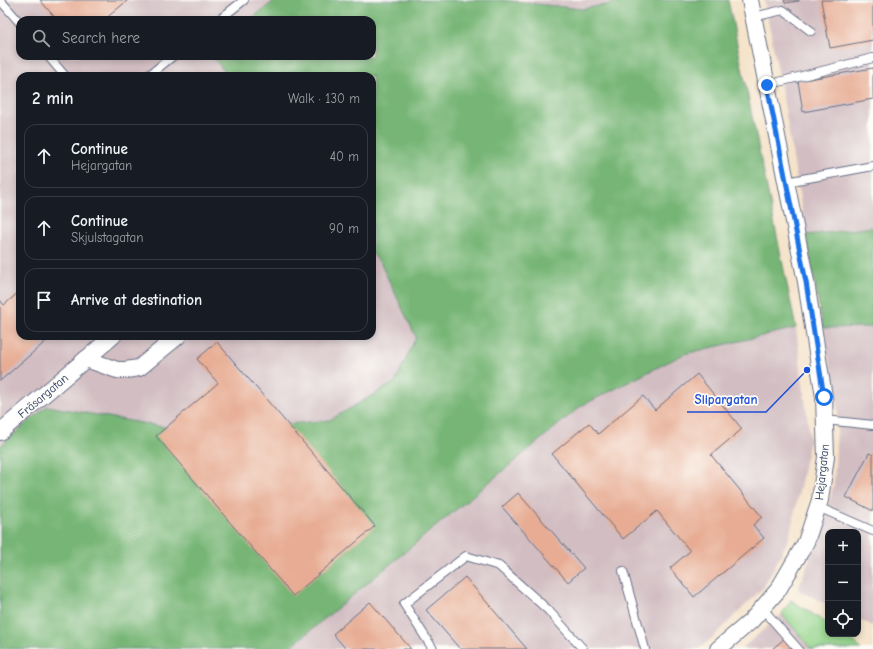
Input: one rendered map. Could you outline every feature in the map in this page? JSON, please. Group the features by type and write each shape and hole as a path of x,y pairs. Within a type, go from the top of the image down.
{"street":[{"name":"Hejargatan","path":"718,649 752,621 778,590 806,542 820,500 826,457 824,397 810,310 750,0"},
{"name":"Fräsargatan","path":"0,432 108,340"},
{"path":"86,360 117,370 139,368 173,340"}],"lane":[{"path":"0,0 16,18"},
{"path":"224,16 244,0"},
{"path":"753,17 783,10 811,31"},
{"path":"767,85 873,58"},
{"path":"51,60 62,72"},
{"path":"153,72 168,60"},
{"path":"786,182 873,166"},
{"path":"825,420 873,424"},
{"path":"818,507 873,531"},
{"path":"433,649 404,604 466,556 499,566 548,610 583,649"},
{"path":"623,571 645,649"},
{"path":"762,608 798,649"}],"shaded area":[{"path":"0,0 275,0 255,16 16,16 16,60 215,60 225,72 16,72 16,340 376,340 376,258 381,264 416,337 395,382 330,420 198,433 0,446"},
{"path":"502,0 632,0 582,9"},
{"path":"764,0 873,0 873,227 806,235 781,86"},
{"path":"873,327 873,626 861,620 861,529 825,529 825,604 798,590 823,523 834,484 838,410 823,328"},
{"path":"796,328 810,440 789,538 764,587 699,649 288,649 581,406 684,354"},
{"path":"782,614 811,649 741,649"}],"green space":[{"path":"275,0 502,0 582,9 632,0 728,0 796,328 684,354 581,406 288,649 0,649 0,446 47,406 197,433 330,420 395,382 416,337 381,264 376,258 376,72 225,72 215,60 376,60 376,16 255,16"},
{"path":"873,227 873,327 823,328 806,235"},
{"path":"791,600 825,622 825,637 848,637 861,649 811,649 782,614"}],"building":[{"path":"40,0 128,0 109,16 54,16"},
{"path":"784,0 799,0 799,1 785,3"},
{"path":"821,0 873,0 873,40 830,48"},
{"path":"873,68 873,99 803,112 798,81"},
{"path":"16,294 16,340 47,340 0,381 0,300 4,305"},
{"path":"217,342 375,526 293,596 156,436 218,383 197,359"},
{"path":"697,374 742,429 711,455 762,517 753,525 764,538 694,597 670,568 690,551 657,511 623,539 552,454 589,423 598,434 643,396 655,410"},
{"path":"869,453 873,455 873,511 846,497"},
{"path":"518,493 584,568 568,582 502,507"},
{"path":"465,577 527,649 460,649 426,610"},
{"path":"370,602 411,649 346,649 333,634"},
{"path":"784,639 793,649 772,649"}],"place":[{"name":"Slipargatan","path":"807,370"}],"route":[{"path":"767,85 806,282 824,397"}]}
